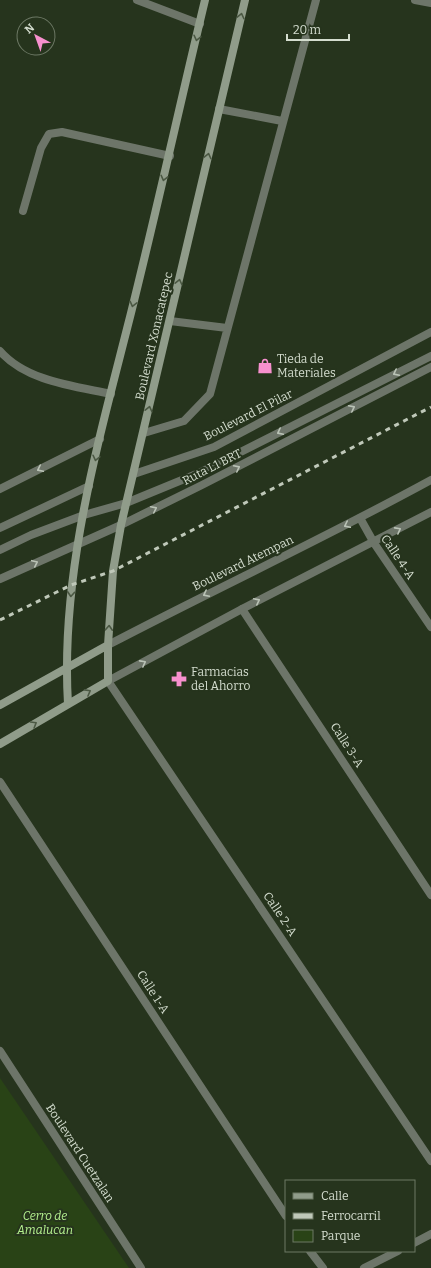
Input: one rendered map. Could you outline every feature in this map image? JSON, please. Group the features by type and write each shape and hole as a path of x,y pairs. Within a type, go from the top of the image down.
{"main road":[{"path":"68,704 66,669 71,585 89,486 170,156 205,0"},
{"name":"Boulevard Xonacatepec","path":"108,681 108,645 113,571 121,525 144,433 245,0"},
{"name":"Boulevard Atempan","path":"66,669 108,645"},
{"path":"0,705 66,669"},
{"path":"0,744 108,681"}],"street":[{"path":"137,0 200,24"},
{"path":"144,433 184,421 210,394 316,0"},
{"path":"415,0 431,3"},
{"path":"219,109 282,122"},
{"path":"23,211 41,148 49,134 62,132 170,156"},
{"path":"170,321 227,328"},
{"name":"Boulevard El Pilar","path":"134,474 214,447 431,332"},
{"path":"0,352 7,359 26,371 49,379 111,394"},
{"name":"Ruta L1 BRT","path":"0,550 31,535 84,515 126,504 199,473 431,356"},
{"name":"Ruta L1 BRT","path":"0,579 121,525 202,486 431,367"},
{"path":"0,489 100,439"},
{"name":"Boulevard Atempan","path":"108,645 231,581 360,518 431,480"},
{"path":"0,528 89,486"},
{"path":"108,681 242,609 374,543 431,512"},
{"name":"Calle 4-A","path":"360,518 374,543 431,627"},
{"name":"Calle 3-A","path":"242,609 431,895"},
{"name":"Calle 2-A","path":"108,681 431,1161"},
{"name":"Calle 1-A","path":"0,782 285,1214"},
{"name":"Boulevard Cuetzalan","path":"0,1051 140,1268"},
{"path":"415,1242 431,1234"},
{"path":"311,1252 322,1268"},
{"path":"364,1268 396,1252"}],"green space":[{"name":"Cerro de Amalucan","path":"0,1078 129,1268 0,1268"}],"railway":[{"path":"0,620 71,585 113,571 431,407"}],"place":[{"name":"Tieda de Materiales","path":"265,366"},
{"name":"Farmacias del Ahorro","path":"179,679"}]}
